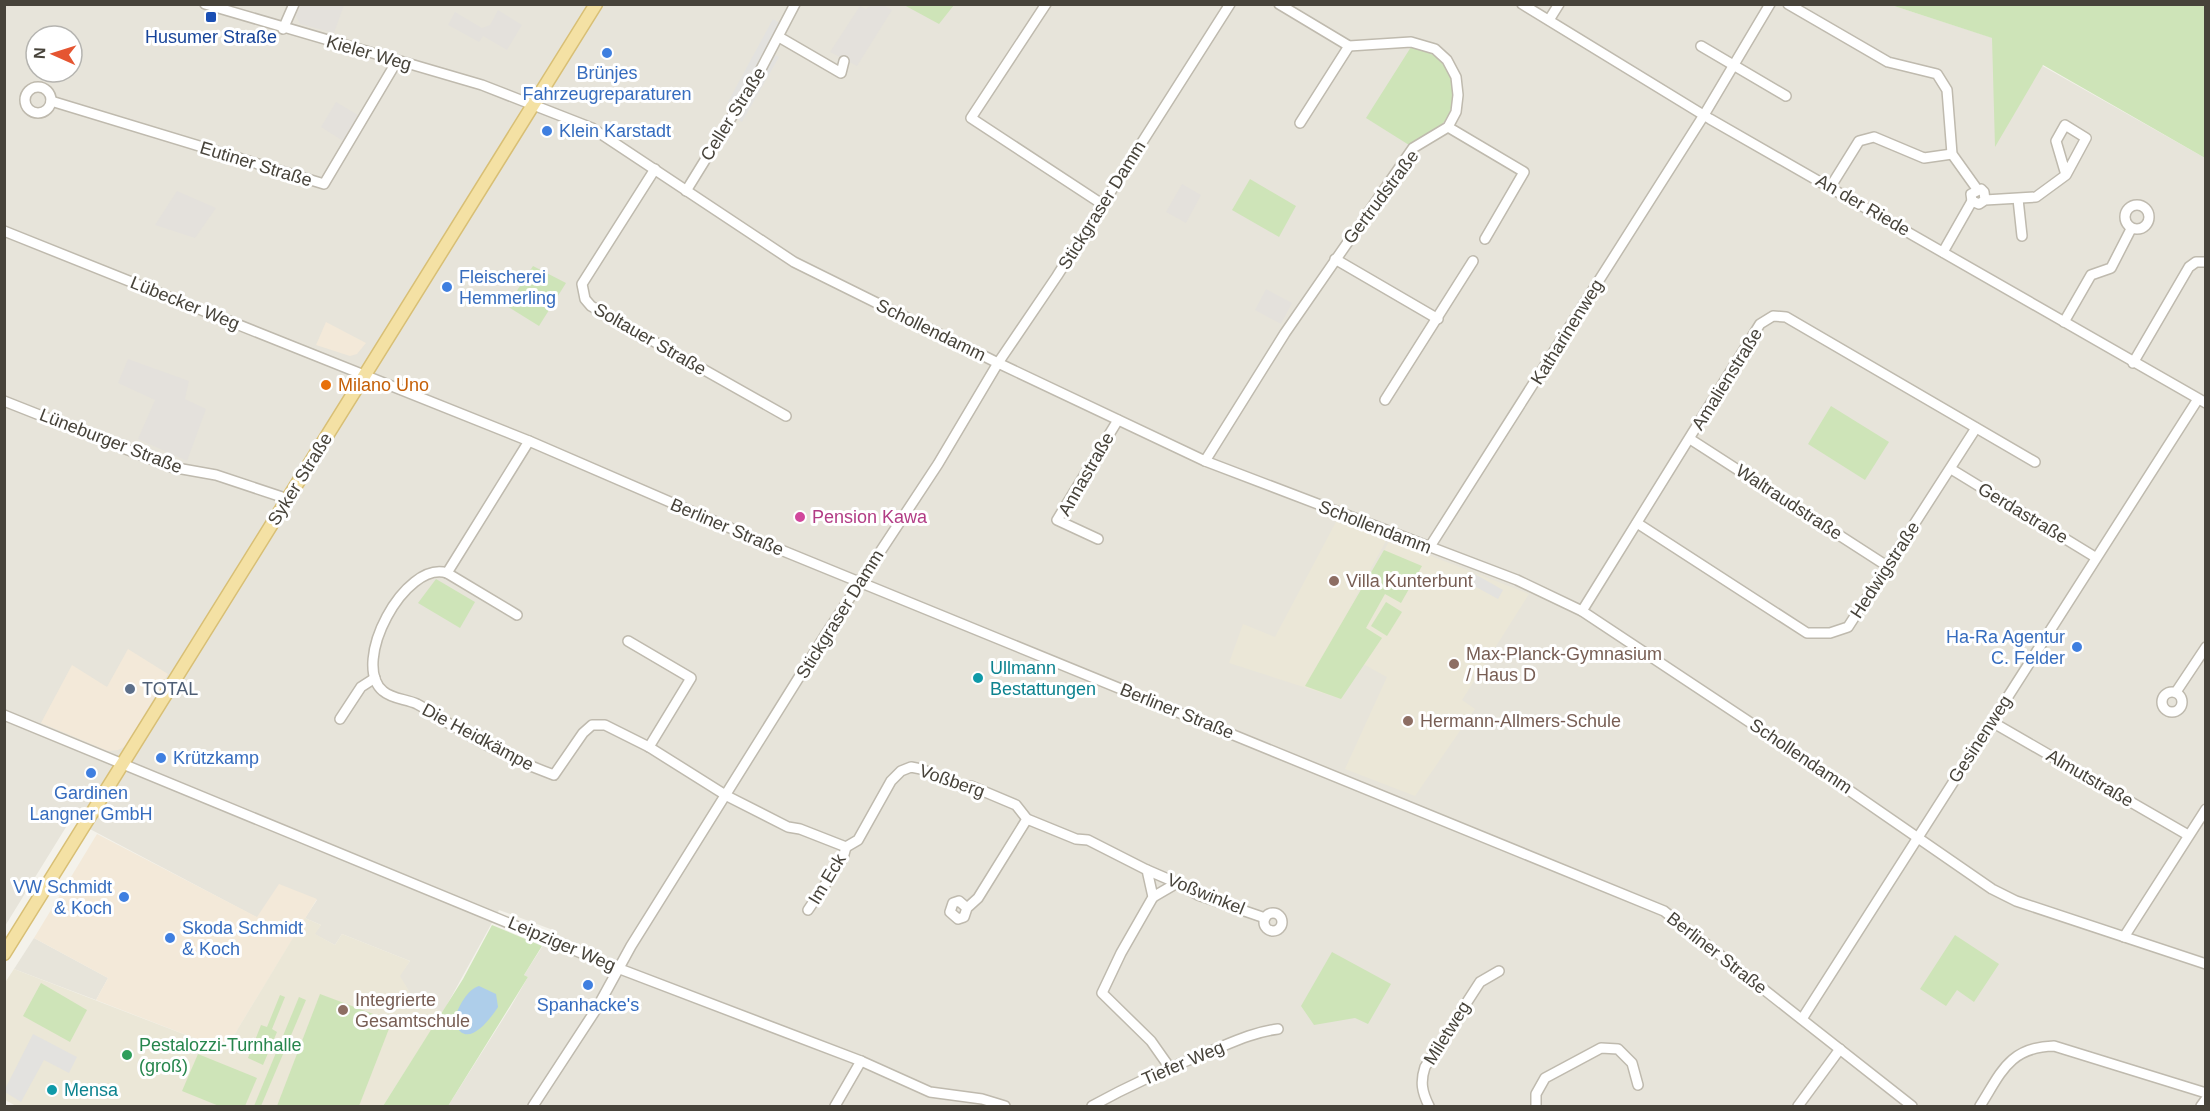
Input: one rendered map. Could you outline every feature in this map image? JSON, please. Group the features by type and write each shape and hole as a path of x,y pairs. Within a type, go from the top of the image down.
{"main road":[{"name":"Syker Straße","path":"4,954 596,4"}],"street":[{"name":"Kieler Weg","path":"205,4 533,103"},
{"path":"283,29 294,4"},
{"name":"Celler Straße","path":"686,191 779,37 795,4"},
{"path":"1046,4 971,118 1102,204"},
{"name":"Stickgraser Damm","path":"533,1107 859,582 938,464 998,363 1230,4"},
{"path":"1279,4 1349,46 1411,42 1435,50 1447,60 1456,80 1458,95 1456,112 1448,127 1524,172 1485,239"},
{"name":"An der Riede","path":"1522,4 1704,115 2202,401"},
{"path":"1550,20 1559,4"},
{"name":"Katharinenweg","path":"1430,548 1704,115 1770,4"},
{"path":"1788,4 1888,62 1937,74 1947,90 1952,154 1977,189 1984,192 1985,200"},
{"path":"779,37 841,73 844,61"},
{"path":"1300,123 1349,46"},
{"path":"1701,46 1786,96"},
{"name":"Eutiner Straße","path":"51,101 324,184 397,61"},
{"name":"Schollendamm","path":"533,103 592,128 794,262 998,363 1204,460 1517,580 1582,611 1918,836 1992,889 2016,901 2205,964"},
{"path":"1972,201 1979,204 1985,200 2036,197 2066,176 2086,138 2066,125 2056,141 2066,176"},
{"name":"Gertrudstraße","path":"1204,460 1335,259 1413,148 1448,127"},
{"path":"1831,186 1858,141 1874,137 1924,158 1952,154"},
{"name":"Soltauer Straße","path":"655,169 582,284 585,299 591,306 786,416"},
{"path":"1943,252 1972,201 1971,194 1977,189"},
{"path":"2018,199 2022,236"},
{"path":"2064,322 2091,275 2111,268 2131,229"},
{"name":"Lübecker Weg","path":"4,231 366,375"},
{"path":"1335,259 1438,319"},
{"path":"1385,400 1473,261"},
{"path":"2133,363 2189,267 2196,262 2205,262"},
{"name":"Amalienstraße","path":"1582,611 1760,324 1773,316 1786,317 2035,462"},
{"name":"Berliner Straße","path":"366,375 529,441 859,582 1664,910 1912,1107"},
{"name":"Lüneburger Straße","path":"4,401 171,467 216,475 288,499"},
{"name":"Gesinenweg","path":"1802,1019 2095,557 2202,401"},
{"name":"Annastraße","path":"1098,540 1057,520 1118,420"},
{"name":"Hedwigstraße","path":"1637,523 1807,633 1830,633 1848,627 1976,428"},
{"name":"Waltraudstraße","path":"1690,438 1887,566"},
{"path":"447,573 529,441"},
{"name":"Gerdastraße","path":"1951,469 2095,557"},
{"path":"340,719 361,687 375,678 378,636 392,607 401,595 423,577 440,571 447,573 517,615"},
{"path":"628,641 691,678 649,747"},
{"path":"2176,692 2205,647"},
{"name":"Die Heidkämpe","path":"375,678 383,692 417,705 518,762 554,775 582,733 592,725 605,725 649,747 727,796"},
{"name":"Leipziger Weg","path":"4,715 620,969 861,1061 930,1092 982,1099 1005,1107"},
{"name":"Almutstraße","path":"1992,722 2188,835"},
{"name":"Voßberg","path":"846,847 858,840 891,781 901,771 911,767 962,786 971,786 1016,805 1027,819 1076,839 1088,840 1147,870"},
{"path":"727,796 788,827 800,829 846,847"},
{"path":"2124,937 2205,808"},
{"path":"967,908 978,898 1027,819"},
{"name":"Im Eck","path":"808,910 843,858 846,847"},
{"path":"1147,870 1153,897"},
{"name":"Voßwinkel","path":"1147,870 1178,883 1198,895 1265,918"},
{"path":"1170,1068 1151,1041 1102,993 1121,952 1153,897 1178,883"},
{"name":"Miletweg","path":"1429,1107 1421,1081 1425,1067 1480,982 1499,971"},
{"name":"Tiefer Weg","path":"1092,1107 1170,1068 1260,1032 1278,1029"},
{"path":"1980,1107 2010,1060 2037,1046 2054,1046 2205,1093"},
{"path":"1536,1107 1536,1094 1545,1078 1601,1048 1618,1049 1632,1063 1638,1085"},
{"path":"1798,1107 1840,1049"},
{"path":"835,1107 861,1061"},
{"path":"2201,1107 2205,1099"}],"shaded area":[{"path":"5,5 1891,5 1993,38 2205,158 2205,1106 448,1106 510,1008 528,977 524,975 553,930 499,910 443,1012 415,1001 399,976 410,961 342,934 335,945 314,934 321,925 305,918 317,900 258,918 71,819 5,926"},
{"path":"301,5 344,5 334,33 300,24 296,16"},
{"path":"872,5 883,5 892,10 857,66 830,52 860,6 866,9"},
{"path":"498,10 522,25 507,50 483,36 479,42 448,25 455,12 482,28 490,25"},
{"path":"773,19 781,24 735,106 728,102"},
{"path":"773,54 779,57 742,122 737,119"},
{"path":"336,102 358,115 343,141 321,127"},
{"path":"1182,184 1201,195 1186,223 1166,212"},
{"path":"177,191 216,208 195,238 155,225"},
{"path":"1266,289 1292,303 1281,324 1255,310"},
{"path":"326,322 366,343 357,354 350,356 316,345"},
{"path":"128,359 189,381 185,399 206,409 187,461 138,439 155,400 118,383"},
{"path":"1337,520 1387,539 1350,607 1390,540 1529,594 1462,700 1475,709 1415,796 1345,769 1387,677 1363,664 1341,699 1229,663 1243,624 1275,637"},
{"path":"1473,573 1503,590 1498,599 1465,581 1468,575 1471,577"},
{"path":"128,649 168,674 126,746 108,751 41,723 72,665 107,687"},
{"path":"97,834 257,917 279,884 317,899 225,1050 96,1000 108,978 34,938"},
{"name":"Integrierte Gesamtschule","path":"305,918 321,925 315,934 335,945 342,934 410,961 400,976 415,1001 443,1012 383,1106 16,1106 5,1100 4,984 14,969 225,1050"},
{"path":"34,938 108,978 96,1000 14,969"},
{"path":"33,1034 77,1057 69,1073 44,1060 21,1102 5,1092 5,1089"}],"green space":[{"path":"904,5 954,5 939,24"},
{"path":"1891,5 2205,5 2205,158 2043,65 1995,147 1992,38"},
{"path":"1411,47 1424,50 1443,64 1453,86 1453,98 1444,122 1409,145 1366,118"},
{"path":"1250,179 1296,206 1279,237 1232,210"},
{"path":"533,266 566,283 539,326 507,306"},
{"path":"1831,406 1889,442 1865,480 1808,444"},
{"path":"1384,550 1422,566 1401,603 1385,594 1366,628 1382,638 1341,699 1305,686"},
{"path":"436,579 475,602 460,628 418,603"},
{"path":"1386,602 1402,612 1387,636 1371,626"},
{"path":"492,925 542,946 524,975 528,977 448,1106 383,1106 463,979"},
{"path":"1955,935 1999,964 1974,1002 1957,990 1946,1006 1920,989"},
{"path":"1332,952 1391,984 1368,1024 1355,1018 1314,1025 1301,1006"},
{"path":"41,983 87,1010 70,1042 23,1016"},
{"path":"320,994 392,1021 359,1106 277,1106"},
{"path":"280,995 285,997 272,1029 277,1032 263,1065 248,1058 261,1025 267,1027"},
{"path":"299,997 306,1000 261,1106 254,1106"},
{"path":"198,1054 257,1078 245,1106 219,1106 182,1091"}],"water":[{"path":"479,986 496,994 498,1007 477,1031 464,1034 454,1021 455,1016 470,991"}],"place":[{"name":"Husumer Straße","path":"211,17"},
{"name":"Brünjes Fahrzeugreparaturen","path":"607,53"},
{"name":"Klein Karstadt","path":"547,131"},
{"name":"Fleischerei Hemmerling","path":"447,287"},
{"name":"Milano Uno","path":"326,385"},
{"name":"Pension Kawa","path":"800,517"},
{"name":"Villa Kunterbunt","path":"1334,581"},
{"name":"Ha-Ra Agentur C. Felder","path":"2077,647"},
{"name":"Max-Planck-Gymnasium / Haus D","path":"1454,664"},
{"name":"Ullmann Bestattungen","path":"978,678"},
{"name":"TOTAL","path":"130,689"},
{"name":"Hermann-Allmers-Schule","path":"1408,721"},
{"name":"Krützkamp","path":"161,758"},
{"name":"Gardinen Langner GmbH","path":"91,773"},
{"name":"VW Schmidt & Koch","path":"124,897"},
{"name":"Skoda Schmidt & Koch","path":"170,938"},
{"name":"Spanhacke's","path":"588,985"},
{"name":"Integrierte Gesamtschule","path":"343,1010"},
{"name":"Pestalozzi-Turnhalle (groß)","path":"127,1055"},
{"name":"Mensa","path":"52,1090"}]}
